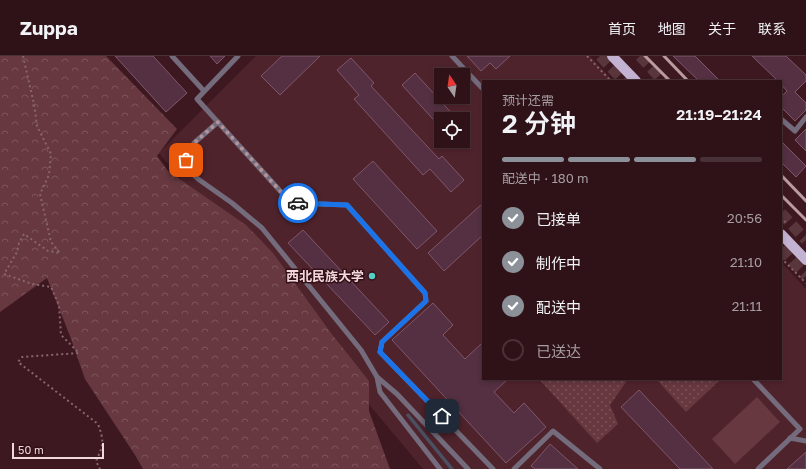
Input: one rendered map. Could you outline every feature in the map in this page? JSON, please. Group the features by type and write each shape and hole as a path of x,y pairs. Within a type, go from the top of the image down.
{"main road":[{"path":"612,56 635,80"},
{"path":"782,235 806,260"}],"lane":[{"path":"172,56 204,91"},
{"path":"238,56 197,99 291,203 347,205 425,293 426,301 382,342 380,352 493,469"},
{"path":"452,56 482,88"},
{"path":"782,120 795,131 806,117"},
{"path":"218,122 194,143 186,160 188,170 262,228 360,350 377,377 397,394 468,469"},
{"path":"377,377 380,392 440,469"},
{"path":"754,380 800,429 758,469"},
{"path":"514,469 553,431 600,469"},
{"path":"790,438 806,441"}],"path":[{"path":"23,56 34,104 37,126 51,154 49,175 40,194 51,242 60,253 48,251 24,234 19,243 17,252 4,274 32,284 51,287 59,305 61,334 79,353 22,357 18,362 98,424 102,436 103,448 96,461 100,469"},
{"path":"587,56 610,80"},
{"path":"782,259 806,283"}],"shaded area":[{"name":"西北民族大学","path":"256,56 590,56 612,80 482,80 482,380 782,380 782,263 806,289 806,469 423,469 159,153"}],"green space":[{"path":"0,56 106,56 177,129 157,156 168,171 246,225 273,253 331,333 369,381 369,411 390,469 143,469 85,379 47,278 0,312"},
{"path":"540,380 627,380 610,405 618,424 597,443"},
{"path":"657,380 720,380 686,412"},
{"path":"757,397 780,422 735,464 712,439"}],"building":[{"path":"115,56 153,56 187,93 166,112"},
{"path":"210,56 225,56 217,64"},
{"path":"282,56 320,56 280,95 261,76"},
{"path":"467,56 510,56 496,69 490,63 481,71"},
{"path":"673,56 695,56 719,80 698,80"},
{"path":"752,56 786,56 806,75 806,81 795,92 806,103 806,110 795,121 782,108 782,96 787,91 782,85 782,80 777,80"},
{"path":"351,58 374,83 371,86 439,159 442,156 464,180 451,192 430,169 423,175 354,99 359,95 337,70"},
{"path":"415,73 434,94 434,104 443,104 451,112 434,112 434,120 402,85"},
{"path":"806,129 806,151 795,140"},
{"path":"782,142 806,166 796,177 782,163"},
{"path":"373,161 437,231 417,249 353,179"},
{"path":"482,204 482,236 444,271 428,253"},
{"path":"303,230 389,322 375,335 288,243"},
{"path":"433,303 453,325 443,335 465,359 482,343 482,380 507,380 494,392 514,413 524,403 546,427 506,463 392,340"},
{"path":"639,390 713,469 680,469 621,407"},
{"path":"550,444 578,469 535,469 531,466"},
{"path":"806,452 806,469 787,469"}],"waterway":[{"path":"408,415 452,469"}],"tunnel":[{"path":"600,56 623,80"},
{"path":"640,56 662,80"},
{"path":"782,214 806,240"},
{"path":"782,250 806,276"}],"railway":[{"path":"645,56 669,80"},
{"path":"664,56 687,80"},
{"path":"782,176 806,201"},
{"path":"782,196 806,220"}],"way so far":[{"path":"186,160 194,143 218,122 291,203 298,203"}],"place":[{"name":"西北民族大学","path":"372,276"}],"route":[{"path":"298,203 347,205 425,293 426,301 382,342 380,352 442,416"}]}
